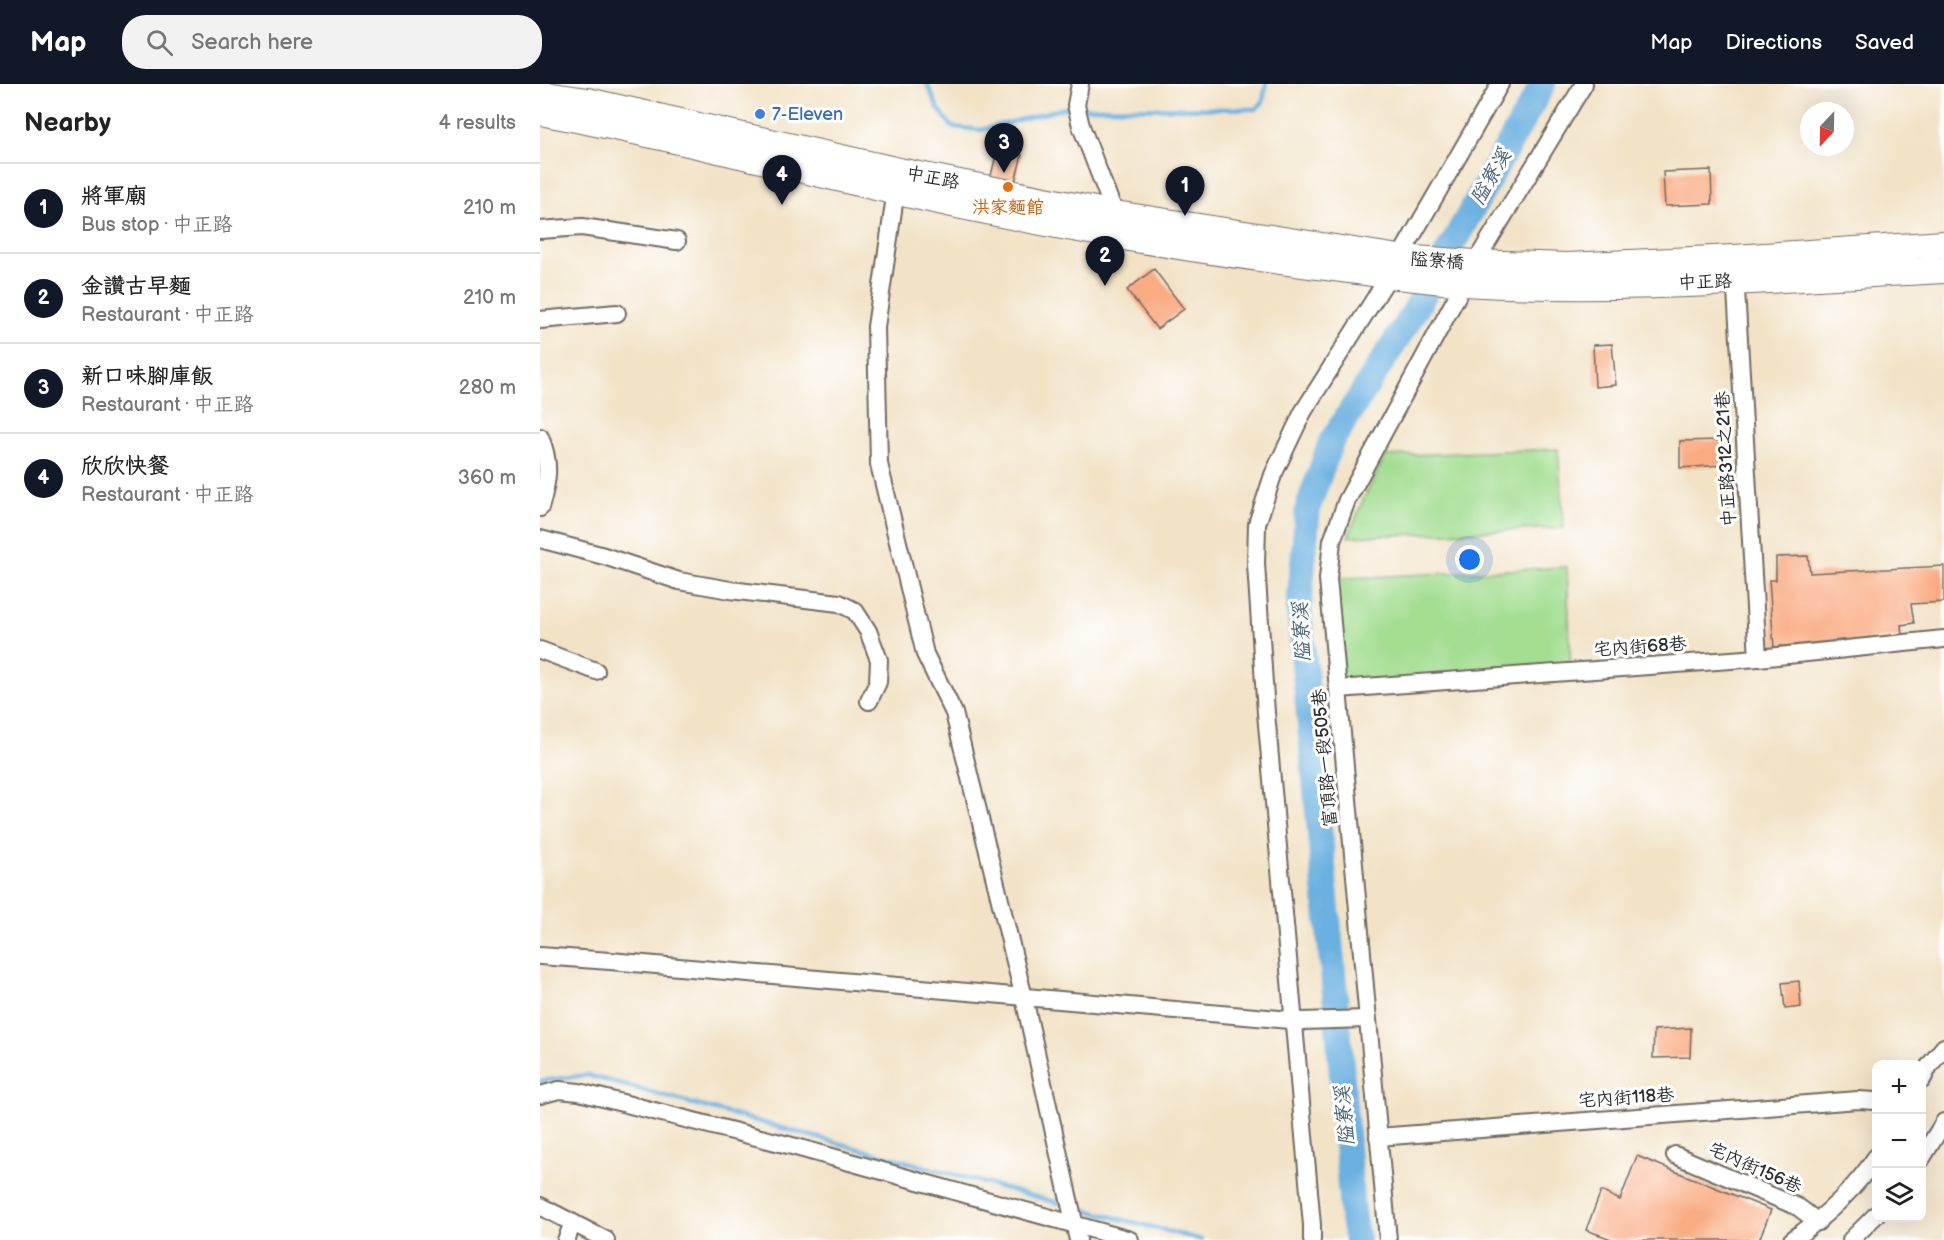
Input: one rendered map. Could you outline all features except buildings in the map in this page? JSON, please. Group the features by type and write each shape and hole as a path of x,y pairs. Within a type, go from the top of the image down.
{"main road":[{"name":"中正路","path":"540,93 587,101 897,181"},
{"name":"中正路","path":"540,112 1112,224 1394,267"},
{"name":"中正路","path":"1735,269 1944,244"},
{"name":"中正路","path":"1470,273 1567,266 1944,270"},
{"name":"隘寮橋","path":"1394,267 1470,273"}],"street":[{"path":"1080,84 1076,105 1112,224"},
{"name":"富頂路一段505巷","path":"1388,1240 1363,1019 1328,579 1332,541 1347,500 1470,273 1584,84"},
{"path":"1312,1240 1299,1021 1266,713 1256,564 1257,524 1273,475 1303,412 1394,267 1499,86"},
{"path":"897,181 876,327 879,464 925,654 954,713 1024,998 1074,1223"},
{"path":"540,230 582,227 677,242"},
{"name":"中正路312之21巷","path":"1735,269 1758,658"},
{"path":"540,320 617,313"},
{"path":"540,437 547,453 548,483 540,507"},
{"path":"540,539 604,556 679,581 730,590 839,603 855,611 868,631 879,660 878,682 868,701"},
{"name":"宅內街68巷","path":"1338,689 1758,658 1944,639"},
{"path":"540,650 596,671"},
{"path":"540,956 1299,1021 1363,1019"},
{"path":"1926,1072 1944,1047"},
{"path":"540,1095 559,1090 579,1092 796,1147 1130,1240"},
{"name":"宅內街118巷","path":"1378,1137 1872,1101"},
{"path":"1926,1151 1944,1122"},
{"name":"宅內街156巷","path":"1675,1155 1798,1207 1818,1222"},
{"path":"1792,1240 1818,1222 1872,1163"},
{"path":"540,1206 606,1240"},
{"path":"1851,1240 1872,1219"},
{"path":"566,1240 573,1223"}],"green space":[{"path":"1558,449 1564,528 1348,537 1364,498 1386,456"},
{"path":"1567,567 1571,672 1343,689 1328,579"}],"waterway":[{"path":"927,84 938,108 952,127 981,130 1065,108 1073,108"},
{"path":"1082,108 1256,109 1263,102 1266,84"},
{"name":"隘寮溪","path":"1357,1240 1352,1214 1339,1037 1299,608 1308,507 1331,442 1414,312 1543,84"},
{"path":"540,1081 587,1075 1066,1205"},
{"path":"1074,1207 1202,1240"}],"place":[{"name":"7-Eleven","path":"760,114"},
{"name":"新口味腳庫飯","path":"1004,173"},
{"name":"洪家麵館","path":"1008,187"},
{"name":"欣欣快餐","path":"782,205"},
{"name":"將軍廟","path":"1185,216"},
{"name":"金讚古早麵","path":"1105,286"}]}
